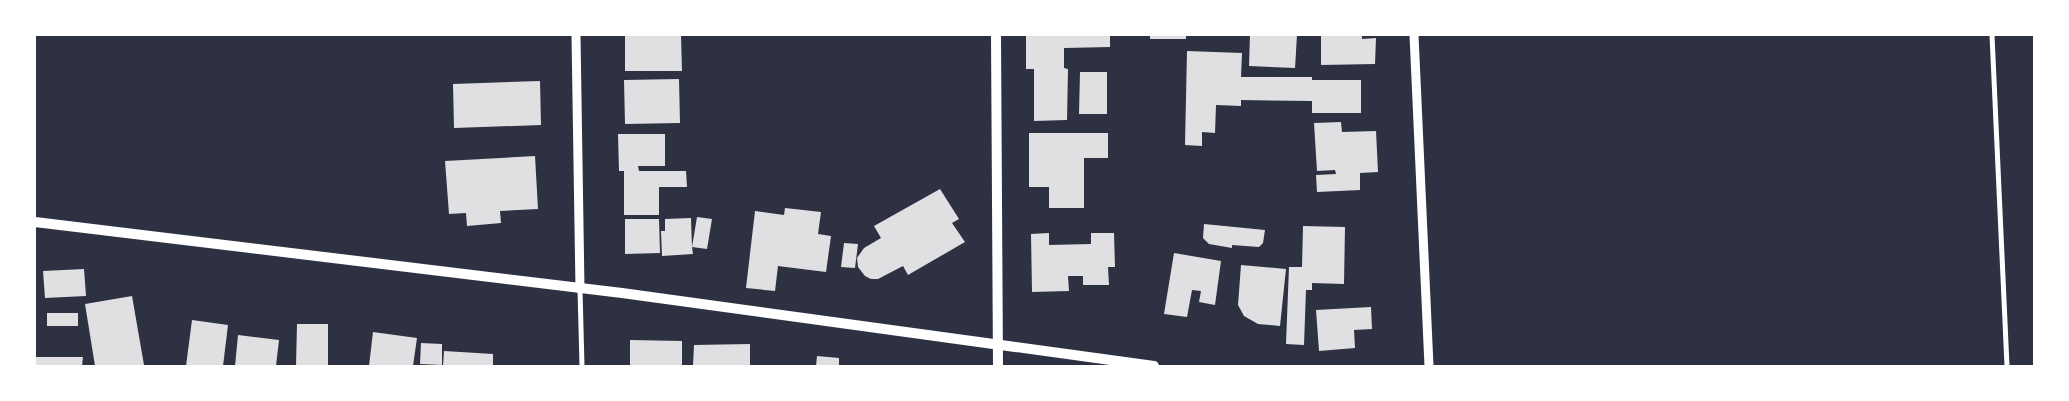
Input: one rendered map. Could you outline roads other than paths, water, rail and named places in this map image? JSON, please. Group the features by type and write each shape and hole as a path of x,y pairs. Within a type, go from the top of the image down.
{"main road":[{"path":"996,35 998,366"},
{"path":"35,222 580,289 1154,366"}],"street":[{"path":"576,35 582,366"},
{"path":"1414,35 1429,366"},
{"path":"1992,35 2006,366"}]}
